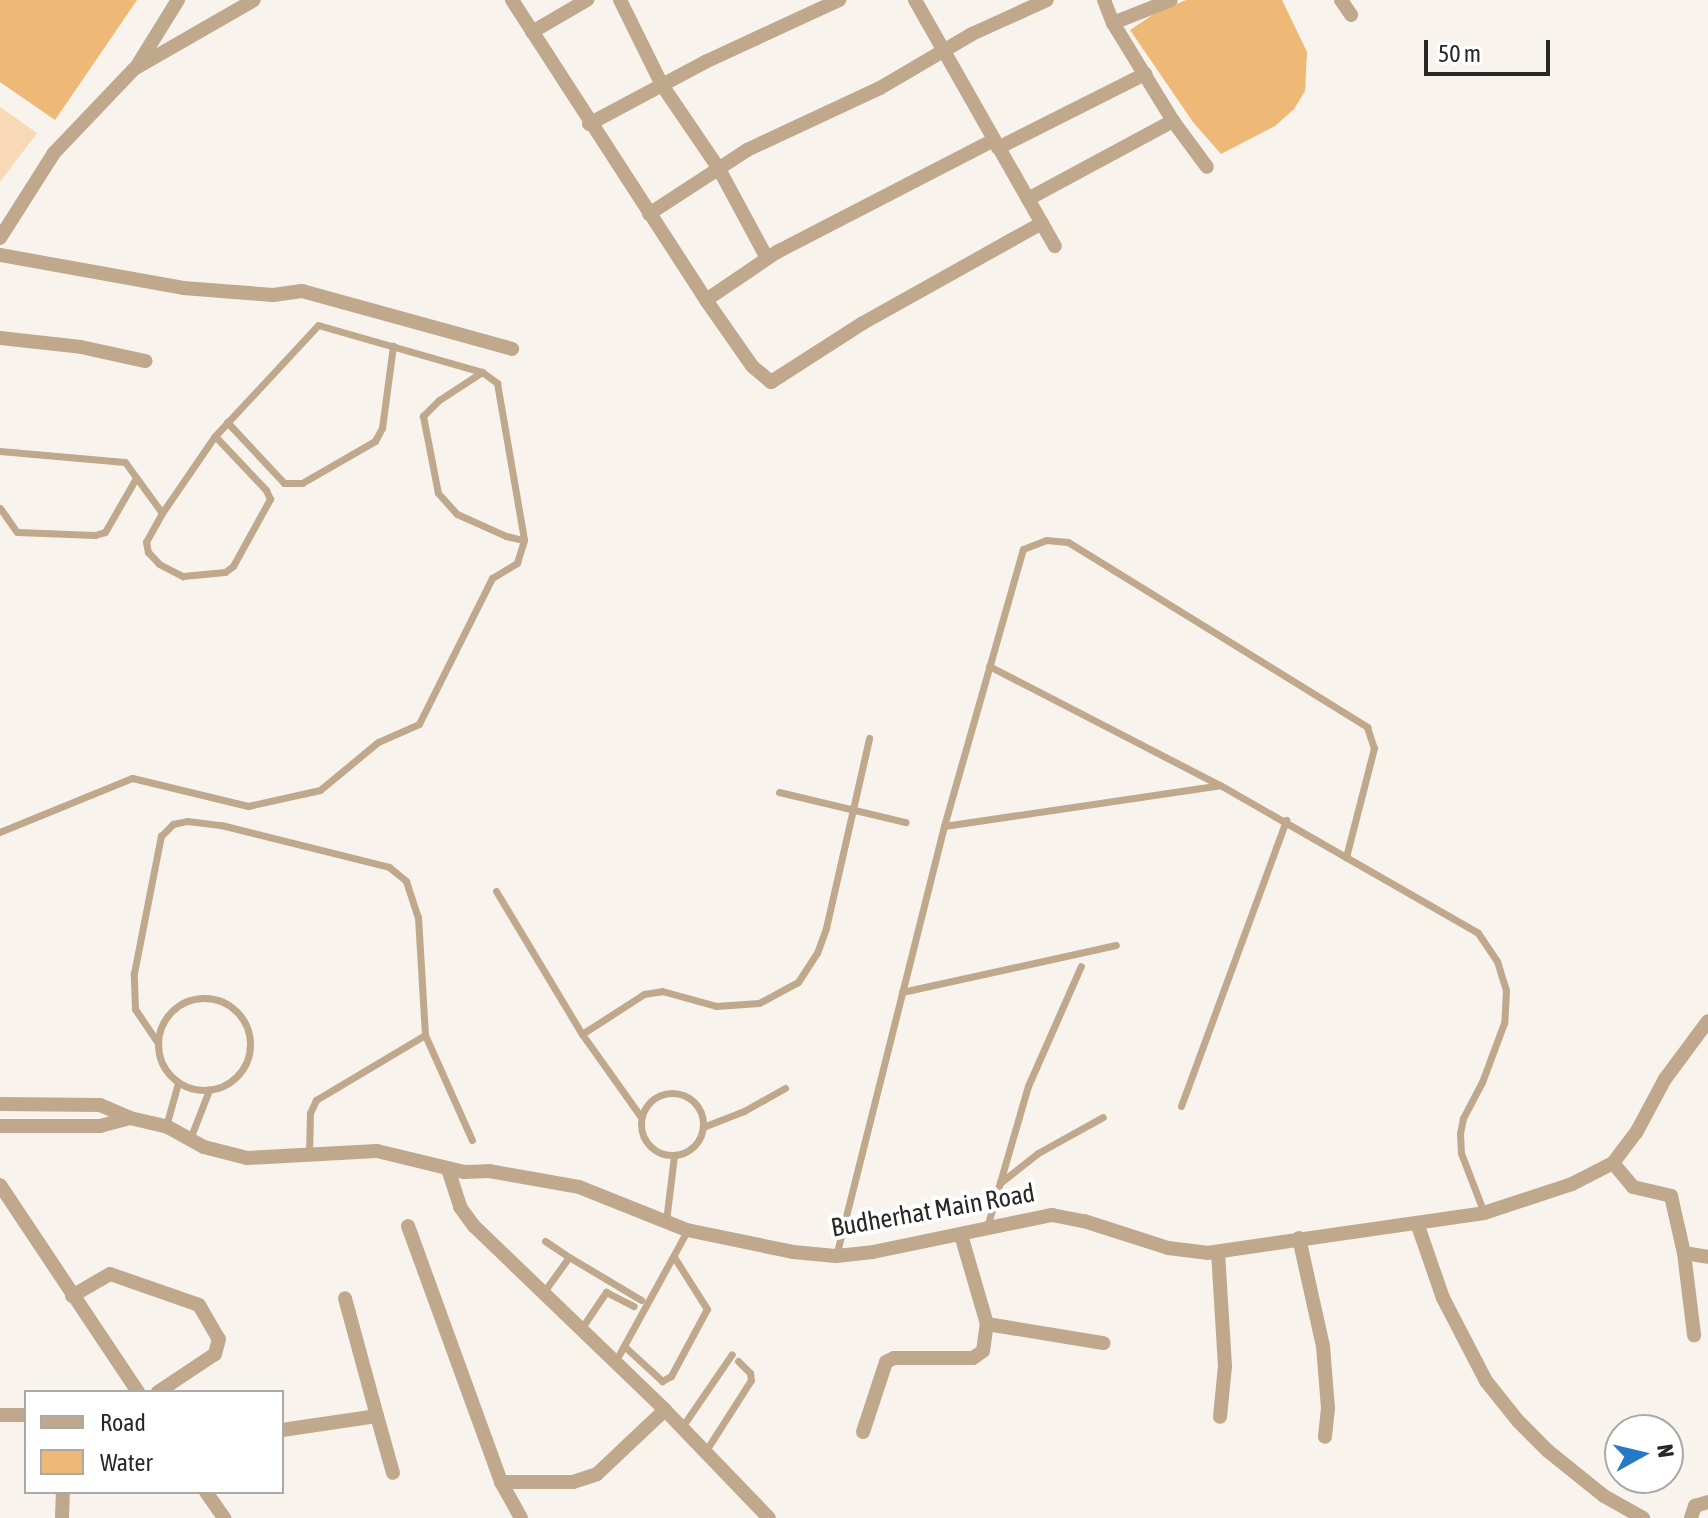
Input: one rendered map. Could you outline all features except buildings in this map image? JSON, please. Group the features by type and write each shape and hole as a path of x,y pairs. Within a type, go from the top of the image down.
{"street":[{"path":"0,238 54,153 134,69 178,0"},
{"path":"134,69 254,0"},
{"path":"512,0 589,124 706,300 752,366 771,382 863,323 1042,223"},
{"path":"532,32 587,0"},
{"path":"620,0 662,85 719,169 767,258"},
{"path":"589,124 662,85 839,0"},
{"path":"915,0 1055,246"},
{"path":"649,214 747,150 880,88 943,51 1047,0"},
{"path":"1104,0 1113,23 1173,121 1207,167"},
{"path":"1113,23 1171,0"},
{"path":"1341,0 1351,15"},
{"path":"706,300 767,258 1145,74"},
{"path":"1028,199 1173,121"},
{"path":"0,255 183,288 273,295 302,291 512,349"},
{"path":"0,338 81,347 145,361"},
{"name":"Budherhat Main Road","path":"0,1126 100,1126 130,1118 166,1126 204,1147 247,1158 377,1151 448,1169 489,1171 579,1187 687,1230 793,1252 836,1256 961,1235 1052,1215 1097,1225 1168,1248 1218,1252 1484,1213 1572,1184 1613,1163 1636,1133 1665,1079 1708,1021"},
{"path":"0,1104 100,1105 130,1118"},
{"path":"100,1105 100,1126"},
{"path":"1613,1163 1633,1187 1671,1196 1684,1253 1694,1335"},
{"path":"448,1169 460,1207 474,1226 665,1410 769,1518"},
{"path":"0,1185 137,1390"},
{"path":"1417,1223 1443,1298 1486,1381 1518,1421 1548,1451 1604,1496 1643,1518"},
{"path":"408,1226 501,1482 521,1518"},
{"path":"863,1432 886,1362 894,1358 973,1358 983,1351 987,1324 961,1235"},
{"path":"1299,1238 1323,1346 1328,1408 1325,1437"},
{"path":"1218,1252 1225,1366 1220,1417"},
{"path":"1684,1253 1708,1257"},
{"path":"72,1296 110,1274 199,1305 219,1339 215,1354 161,1390"},
{"path":"345,1298 393,1473"},
{"path":"987,1324 1103,1343"},
{"path":"501,1482 573,1482 597,1474 665,1410"},
{"path":"0,1415 24,1415"},
{"path":"284,1430 377,1416"},
{"path":"62,1518 63,1494"},
{"path":"207,1494 224,1518"},
{"path":"1691,1518 1695,1506 1708,1502"}],"lane":[{"path":"0,832 132,778 248,806 320,790 378,742 419,724 492,578 517,563 524,540 497,383 482,372 318,325 215,436 162,513 146,542 148,552 159,564 183,576 225,572 233,566 270,499 266,490 215,436"},
{"path":"227,422 284,483 302,483 375,441 382,428 393,346"},
{"path":"482,372 439,400 423,416 438,493 457,514 506,536 524,540"},
{"path":"1,454 125,462 162,513"},
{"path":"0,508 17,532 95,535 105,532 136,478"},
{"path":"836,1256 944,826 1023,549 1046,540 1068,542 1367,727 1374,748 1346,857"},
{"path":"989,666 1286,820 1478,933 1497,961 1506,990 1504,1023 1482,1082 1463,1118 1460,1134 1461,1153 1484,1213"},
{"path":"582,1034 644,994 662,991 716,1006 759,1003 798,982 817,953 826,928 869,738"},
{"path":"944,826 1220,785"},
{"path":"779,792 905,822"},
{"path":"1181,1106 1286,820"},
{"path":"158,1043 135,1009 134,973 161,836 173,824 187,821 221,825 361,858 389,867 406,881 418,917 425,1035 472,1140"},
{"path":"496,891 582,1034 641,1117 642,1136 648,1145 655,1151 674,1156 694,1147 703,1127 699,1107 692,1099 672,1092 652,1099 641,1117"},
{"path":"902,992 1116,945"},
{"path":"987,1228 1028,1086 1081,966"},
{"path":"194,999 224,1002 245,1023 249,1053 234,1080 209,1090 191,1089 178,1083 160,1059 158,1043 168,1015 194,999"},
{"path":"309,1154 310,1113 316,1100 425,1035"},
{"path":"166,1126 178,1083"},
{"path":"703,1127 785,1088"},
{"path":"190,1139 209,1090"},
{"path":"1000,1183 1038,1153 1103,1117"},
{"path":"666,1221 674,1156"},
{"path":"615,1362 687,1230"},
{"path":"545,1241 637,1303 606,1292 581,1329"},
{"path":"543,1293 569,1257"},
{"path":"624,1346 662,1381 671,1376 707,1309 674,1257"},
{"path":"682,1427 732,1354"},
{"path":"705,1452 751,1380 750,1373 738,1361"}],"shaded area":[{"path":"0,107 37,133 0,182"}],"water":[{"path":"0,0 137,0 55,120 0,82"},
{"path":"1186,0 1282,0 1307,52 1305,91 1294,109 1275,126 1221,154 1193,122 1130,30 1154,14"}]}
